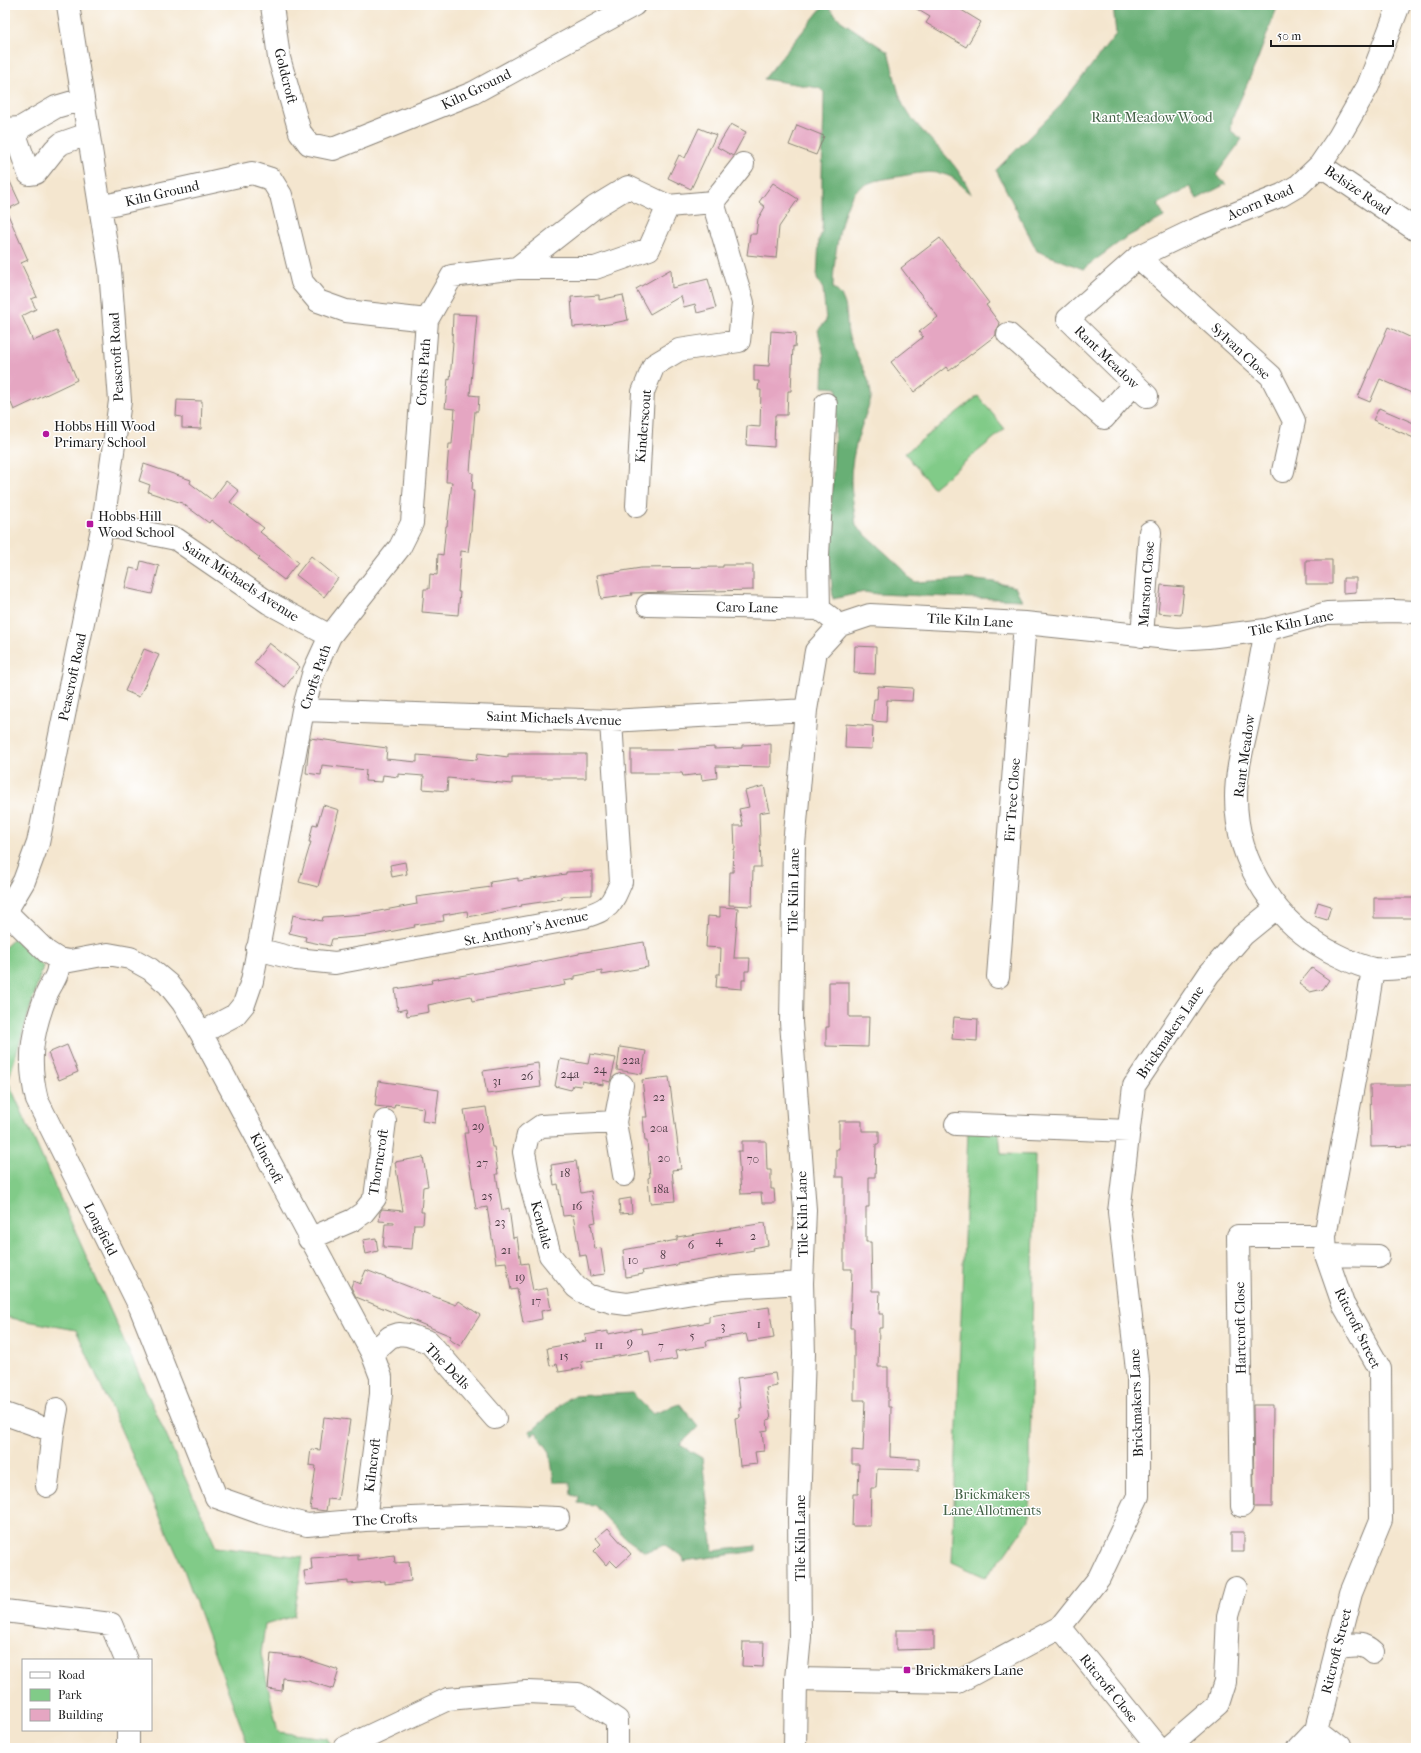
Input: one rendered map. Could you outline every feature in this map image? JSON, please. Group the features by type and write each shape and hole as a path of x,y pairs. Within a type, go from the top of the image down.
{"street":[{"name":"Peascroft Road","path":"6,913 24,881 38,843 103,524 120,401 110,269 68,5"},
{"name":"Goldcroft","path":"272,5 279,58 300,132 309,144"},
{"name":"Kiln Ground","path":"309,144 333,149 473,93 634,5"},
{"name":"Acorn Road","path":"1068,319 1138,257 1194,230 1282,195 1299,185 1320,164 1339,137 1368,86 1398,5"},
{"path":"83,99 56,107 13,128 29,174 36,173 55,149 62,143 88,134"},
{"path":"517,268 595,206 628,187 668,206 713,202 743,164"},
{"name":"Belsize Road","path":"1320,164 1416,230"},
{"name":"Kiln Ground","path":"100,207 252,173 271,179"},
{"name":"Crofts Path","path":"271,179 281,195 302,282 318,301 346,311 427,320"},
{"name":"Kinderscout","path":"637,506 643,392 654,365 680,350 739,341 743,303 713,202"},
{"name":"Crofts Path","path":"201,1033 235,1015 244,1004 252,981 303,710 314,671 330,636 400,548 412,523 427,320 452,276 517,268 595,268 648,249 668,206"},
{"name":"Sylvan Close","path":"1138,257 1271,376 1294,421 1283,471"},
{"name":"Rant Meadow","path":"1008,334 1104,418 1127,394 1141,390 1068,319"},
{"path":"826,404 818,556 819,609 840,625"},
{"name":"Saint Michaels Avenue","path":"103,524 176,539 269,603 330,636"},
{"name":"Marston Close","path":"1142,636 1150,532"},
{"name":"Caro Lane","path":"648,605 819,609"},
{"name":"Tile Kiln Lane","path":"795,1748 796,1679 800,1637 799,1509 804,1354 802,1283 805,1210 791,1022 794,845 806,710 816,651 840,625 870,615 1025,622 1142,636 1177,638 1208,637 1266,630 1327,613 1394,611 1416,612"},
{"name":"Fir Tree Close","path":"998,977 1025,622"},
{"name":"Rant Meadow","path":"1266,630 1242,749 1236,796 1239,827 1249,864 1276,908 1299,932 1320,946 1345,959 1372,969 1416,967"},
{"name":"Saint Michaels Avenue","path":"303,710 611,722 806,710"},
{"name":"St. Anthony's Avenue","path":"257,949 296,959 335,963 584,917 603,911 613,901 621,882 611,722"},
{"name":"Brickmakers Lane","path":"796,1679 958,1682 1060,1627 1099,1578 1138,1496 1138,1379 1119,1212 1134,1086 1209,974 1243,935 1276,908"},
{"path":"6,913 47,952 58,959"},
{"name":"Kilncroft","path":"58,959 70,961 108,954 130,958 150,969 168,984 183,1003 201,1033 372,1353 381,1377 382,1394 365,1520"},
{"name":"Longfield","path":"58,959 60,969 48,992 37,1022 31,1051 32,1080 36,1100 140,1307 216,1496"},
{"name":"Ritcroft Street","path":"1299,1748 1316,1730 1351,1593 1381,1520 1380,1369 1343,1304 1326,1246 1361,1043 1372,969"},
{"path":"622,1085 615,1122 624,1175"},
{"name":"Thorncroft","path":"310,1239 354,1220 363,1213 375,1198 385,1121"},
{"name":"Kendale","path":"615,1122 541,1126 528,1135 524,1152 528,1174 550,1255 576,1287 587,1295 612,1302 627,1304 723,1288 802,1283"},
{"path":"956,1124 1129,1131"},
{"name":"Hartcroft Close","path":"1242,1506 1238,1236 1326,1246"},
{"path":"1326,1246 1378,1256"},
{"name":"The Dells","path":"372,1353 390,1337 399,1334 429,1342 495,1418"},
{"path":"47,1486 57,1409"},
{"path":"5,1414 53,1431"},
{"name":"The Crofts","path":"216,1496 261,1513 307,1525 365,1520 483,1515 558,1518"},
{"path":"1167,1748 1218,1704 1225,1682 1228,1616 1236,1588"},
{"path":"5,1611 111,1624 126,1659"},
{"name":"Ritcroft Close","path":"1060,1627 1158,1748"},
{"path":"1337,1646 1361,1644 1368,1646 1374,1652"},
{"path":"344,1748 448,1699 526,1692 578,1694 617,1720 617,1748"},
{"path":"1316,1730 1339,1748"},
{"path":"128,1731 128,1748"}],"green space":[{"path":"824,5 827,5 841,21 888,52 903,105 914,121 957,170 965,181 971,194 953,178 946,175 932,172 918,173 871,182 858,189 846,208 836,251 833,288 840,294 845,303 848,333 866,374 871,390 871,399 858,439 851,470 851,486 856,526 904,570 909,578 915,582 968,579 994,582 1015,587 1022,600 877,594 864,592 833,599 829,554 837,388 823,387 824,357 818,330 826,321 823,289 817,279 819,239 822,233 824,92 819,88 764,79"},
{"name":"Rant Meadow Wood","path":"1113,5 1278,5 1257,61 1232,119 1231,131 1242,139 1216,175 1226,184 1197,199 1190,187 1158,204 1164,217 1125,238 1083,269 1037,251 996,170 1058,108 1116,34"},
{"path":"978,396 1005,429 933,488 905,453"},
{"path":"14,939 43,966 8,1081 216,1547 303,1557 294,1616 265,1625 261,1654 278,1732 327,1738 332,1748 249,1748 184,1570 76,1330 5,1317 5,947"},
{"name":"Brickmakers Lane Allotments","path":"968,1130 999,1131 1001,1154 1035,1155 1029,1520 1004,1556 985,1577 952,1562"},
{"path":"632,1393 653,1414 680,1404 698,1427 680,1445 702,1458 713,1551 756,1546 756,1551 684,1561 683,1557 665,1545 645,1552 625,1538 594,1505 578,1503 579,1497 571,1495 570,1482 554,1482 550,1452 536,1432 531,1435 529,1431 534,1429 567,1399 574,1396"}],"building":[{"path":"910,5 953,5 981,22 966,47 926,23 930,17"},
{"path":"731,124 746,132 733,156 717,147"},
{"path":"797,125 824,136 816,155 789,145"},
{"path":"699,128 716,135 691,189 668,178 679,155 685,158"},
{"path":"5,171 20,203 6,210 28,260 21,263 37,297 31,299 36,309 22,316 33,341 57,331 77,380 14,410 5,389"},
{"path":"773,183 798,199 779,227 776,258 747,255 750,234 756,234 758,219 765,207 759,202"},
{"path":"940,238 989,303 986,305 1000,324 996,331 996,335 949,371 946,367 914,392 891,362 923,337 919,332 938,317 901,268"},
{"path":"671,269 672,288 708,279 716,308 697,313 695,304 684,307 681,296 650,314 636,289"},
{"path":"599,295 599,300 623,295 628,320 609,324 573,327 571,297"},
{"path":"453,314 477,315 470,395 479,396 478,411 475,411 470,472 473,473 472,491 474,491 471,530 468,552 461,551 458,615 422,612 424,589 429,589 430,574 437,575 438,554 443,555 452,482 446,482 449,444 452,444 455,409 445,408 448,379 450,380 453,342"},
{"path":"1388,327 1416,340 1416,395 1380,379 1370,402 1358,397"},
{"path":"771,331 796,333 795,347 793,346 791,391 788,391 787,415 775,415 774,447 746,445 747,426 760,427 761,390 758,390 759,381 754,381 754,365 769,366"},
{"path":"177,400 202,401 201,429 182,428 182,417 176,416"},
{"path":"1379,408 1416,424 1416,439 1373,420"},
{"path":"144,464 191,480 190,483 212,500 226,481 239,491 230,502 264,528 260,532 298,562 284,580 258,560 260,558 211,520 209,523 182,503 148,492 150,485 139,481"},
{"path":"311,556 338,578 324,597 296,575"},
{"path":"1306,560 1332,560 1332,584 1306,584"},
{"path":"141,561 159,566 152,594 125,588 130,568 139,570"},
{"path":"723,565 753,565 753,590 631,593 632,595 601,599 597,575 641,568 723,567"},
{"path":"1343,578 1356,578 1356,592 1343,593"},
{"path":"1161,585 1184,587 1181,615 1158,613"},
{"path":"269,643 300,667 285,687 254,663"},
{"path":"855,646 876,647 875,674 854,673"},
{"path":"144,649 159,655 139,697 125,691"},
{"path":"878,686 913,688 912,701 887,700 886,722 872,721 874,699 877,699"},
{"path":"846,724 873,726 872,749 845,748"},
{"path":"310,738 387,748 386,759 417,762 417,755 477,760 478,753 508,757 508,754 586,754 586,778 512,778 512,784 448,778 447,791 423,789 424,776 398,774 398,777 383,775 382,782 365,781 366,770 322,765 321,775 306,773"},
{"path":"771,744 771,767 716,766 717,778 702,780 701,774 683,776 682,773 631,773 631,750 671,750 714,747 714,749 742,748 742,745"},
{"path":"764,786 770,811 759,813 761,867 753,867 752,906 729,905 730,872 733,872 735,849 734,826 743,826 739,809 749,807 745,791"},
{"path":"323,805 339,810 318,887 299,882 311,842 309,842 313,824 317,825"},
{"path":"405,862 407,874 392,877 390,865"},
{"path":"592,871 592,895 562,896 562,899 521,905 522,906 468,917 467,911 443,915 444,921 414,925 415,927 368,936 332,939 330,946 305,941 306,937 289,933 293,915 322,921 323,917 363,914 417,904 416,897 491,887 490,882 518,878 518,881 566,874 566,872"},
{"path":"1374,898 1416,898 1416,918 1374,918"},
{"path":"1318,902 1331,906 1327,920 1314,916"},
{"path":"720,907 738,908 734,958 750,958 749,971 745,971 745,980 742,980 742,989 716,987 717,974 720,974 721,948 706,947 708,916 720,917"},
{"path":"644,942 648,967 602,975 602,971 575,976 575,979 564,981 565,985 472,1001 471,996 428,1005 429,1012 407,1016 406,1009 398,1011 395,989 432,983 431,980 512,967 579,953"},
{"path":"1312,968 1329,980 1323,989 1310,992 1299,984"},
{"path":"829,982 849,982 849,1017 869,1017 868,1047 826,1046 826,1027 829,1027"},
{"path":"954,1017 978,1019 977,1041 952,1039"},
{"path":"67,1045 78,1072 59,1080 48,1053"},
{"path":"620,1047 646,1051 642,1074 617,1070"},
{"path":"590,1054 616,1058 610,1082 603,1080 603,1085 582,1081 581,1086 573,1085 571,1090 555,1086 560,1059 588,1064"},
{"path":"538,1063 541,1087 487,1094 483,1071"},
{"path":"669,1077 681,1169 672,1170 675,1201 650,1203 648,1178 650,1177 643,1117 647,1117 642,1080"},
{"path":"378,1081 439,1090 435,1123 422,1121 424,1108 395,1104 394,1108 375,1106"},
{"path":"1370,1085 1416,1085 1416,1146 1371,1147"},
{"path":"486,1107 492,1147 494,1147 498,1174 496,1174 502,1210 509,1208 513,1238 517,1237 521,1264 528,1263 533,1291 547,1288 551,1309 541,1311 542,1319 523,1323 517,1289 511,1290 506,1262 496,1263 487,1207 476,1209 464,1133 468,1133 464,1110"},
{"path":"839,1121 862,1121 862,1131 879,1131 879,1144 876,1144 875,1177 869,1177 869,1207 866,1207 866,1242 871,1242 872,1291 880,1291 879,1314 883,1314 883,1328 879,1328 878,1367 888,1367 888,1407 891,1407 890,1457 919,1459 919,1470 877,1469 876,1488 871,1488 870,1526 852,1526 853,1494 858,1494 859,1464 852,1464 852,1450 863,1451 865,1400 854,1400 854,1328 850,1328 852,1269 844,1269 844,1177 836,1177 836,1149 839,1149"},
{"path":"742,1141 766,1141 767,1170 771,1170 771,1189 774,1189 775,1203 762,1203 761,1193 741,1194 738,1151 742,1151"},
{"path":"423,1157 428,1186 423,1187 421,1212 424,1212 423,1224 414,1224 412,1249 383,1247 385,1224 394,1224 394,1222 379,1221 380,1212 382,1209 403,1211 395,1162"},
{"path":"576,1161 581,1193 591,1191 596,1222 591,1223 595,1249 601,1248 605,1274 590,1276 586,1255 580,1256 573,1215 563,1216 558,1184 554,1185 551,1165"},
{"path":"631,1198 632,1213 620,1214 619,1200"},
{"path":"765,1223 768,1245 753,1248 754,1250 677,1263 677,1265 642,1271 643,1274 626,1277 623,1250 677,1240 677,1237"},
{"path":"376,1238 378,1251 366,1254 363,1240"},
{"path":"366,1270 456,1305 459,1301 480,1315 460,1346 449,1339 451,1336 356,1297 351,1287 353,1281 360,1284"},
{"path":"769,1307 774,1338 748,1342 746,1334 706,1341 707,1346 675,1351 677,1359 651,1363 649,1351 581,1362 583,1368 559,1372 557,1364 550,1366 547,1348 586,1341 585,1335 608,1331 608,1334 641,1328 642,1334 709,1322 709,1316"},
{"path":"775,1373 777,1386 766,1388 771,1419 767,1420 768,1430 762,1431 764,1451 755,1452 757,1464 740,1466 735,1418 740,1417 739,1408 741,1408 737,1378"},
{"path":"1253,1405 1273,1405 1272,1507 1254,1507"},
{"path":"324,1417 350,1420 338,1500 328,1499 326,1511 310,1509 316,1466 309,1465 311,1449 320,1450"},
{"path":"608,1528 631,1554 617,1567 610,1560 606,1565 594,1551 601,1544 596,1538"},
{"path":"1231,1532 1244,1532 1244,1552 1231,1552"},
{"path":"358,1555 358,1560 394,1555 395,1563 409,1562 411,1581 385,1584 385,1581 348,1584 348,1581 306,1585 304,1571 312,1570 311,1558"},
{"path":"896,1630 934,1630 934,1649 896,1650"},
{"path":"743,1642 764,1642 763,1667 742,1666"},
{"path":"271,1654 299,1657 339,1670 333,1689 308,1681 283,1678 282,1691 268,1689"}],"place":[{"name":"Hobbs Hill Wood Primary School","path":"46,434"},
{"name":"Hobbs Hill Wood School","path":"90,524"},
{"name":"Brickmakers Lane","path":"907,1670"}]}
